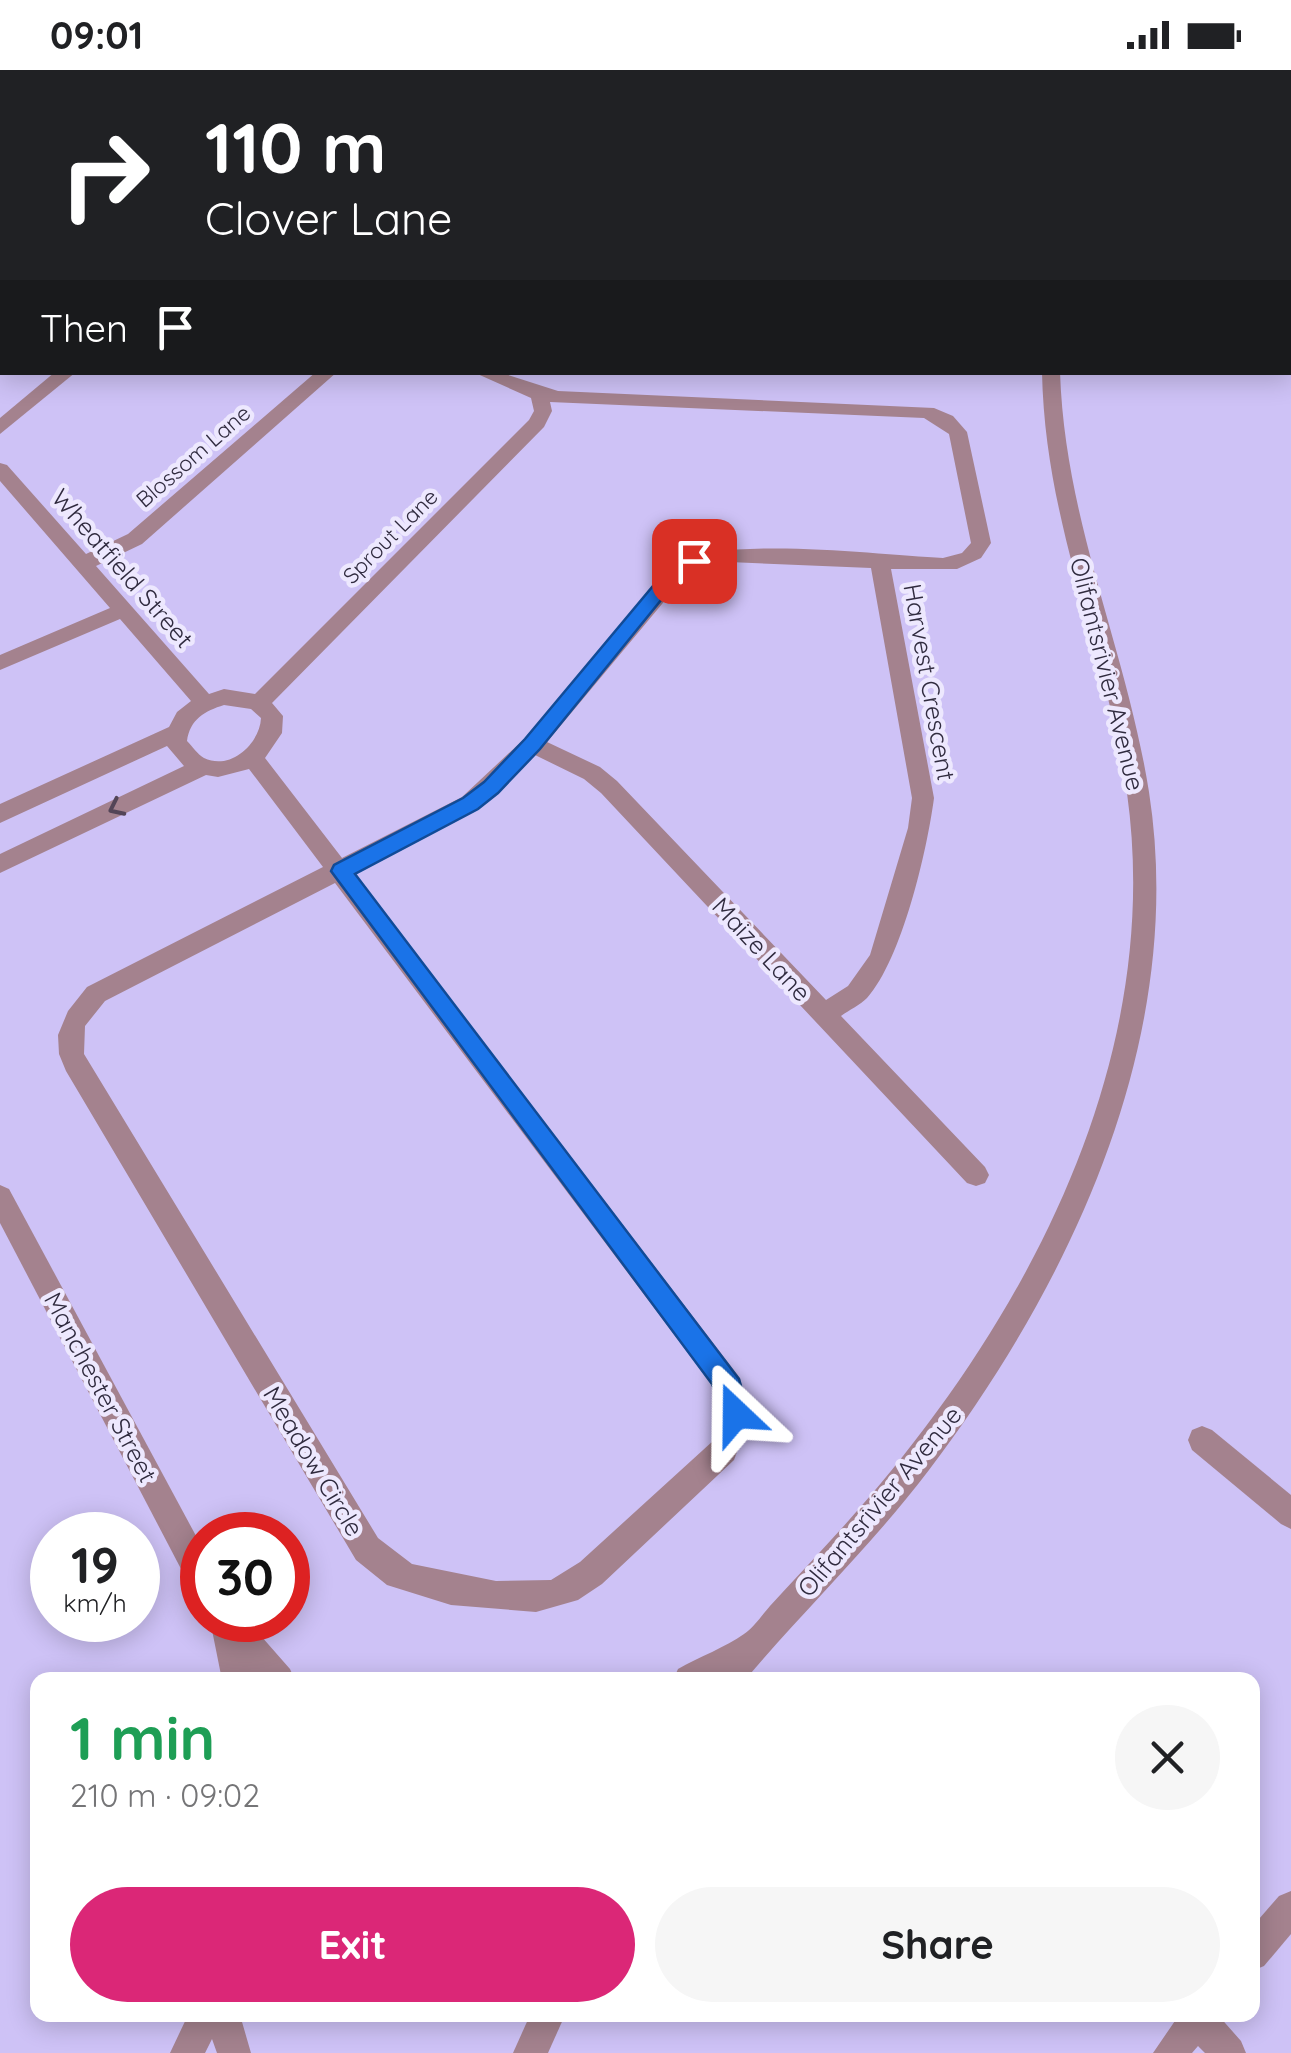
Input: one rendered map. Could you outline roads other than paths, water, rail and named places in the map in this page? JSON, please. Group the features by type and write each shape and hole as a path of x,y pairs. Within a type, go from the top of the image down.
{"street":[{"path":"0,428 63,375"},
{"name":"Blossom Lane","path":"83,564 135,539 325,375"},
{"name":"Harvest Crescent","path":"490,375 540,398 916,410 938,416 953,426 961,438 982,543 971,557 959,563 880,562 923,798 919,828 875,972 857,993 824,1014"},
{"name":"Olifantsrivier Avenue","path":"732,1672 853,1540 919,1462 976,1384 1024,1306 1062,1229 1094,1153 1116,1080 1133,1005 1142,934 1144,865 1139,798 1128,736 1062,485 1051,375"},
{"name":"Sprout Lane","path":"260,703 537,422 543,411 540,398"},
{"name":"Wheatfield Street","path":"0,469 204,702"},
{"path":"341,871 470,804 532,744 680,569 694,561 729,554 880,562"},
{"path":"0,664 123,610"},
{"path":"0,814 176,732 191,710 204,702 243,697 260,703 272,714 275,730 268,745 253,758 220,768 204,766 182,753 176,732"},
{"name":"Maize Lane","path":"532,744 592,773 609,787 976,1175"},
{"name":"Meadow Circle","path":"253,758 341,871 722,1375 734,1400 734,1433 724,1450 591,1573 550,1596 514,1598 416,1581 398,1574 368,1549 70,1051 73,1023 96,994 341,871"},
{"path":"0,864 204,766"},
{"name":"Manchester Street","path":"0,1198 180,1536"},
{"path":"1202,1440 1291,1514"},
{"path":"230,1642 236,1672"},
{"path":"245,1642 272,1672"},
{"name":"Olifantsrivier Avenue","path":"703,1672 756,1642"},
{"path":"1260,1945 1291,1908"},
{"path":"186,2053 202,2022"},
{"path":"225,2022 234,2053"},
{"path":"1170,2053 1195,2022"},
{"path":"1203,2022 1229,2053"}]}
